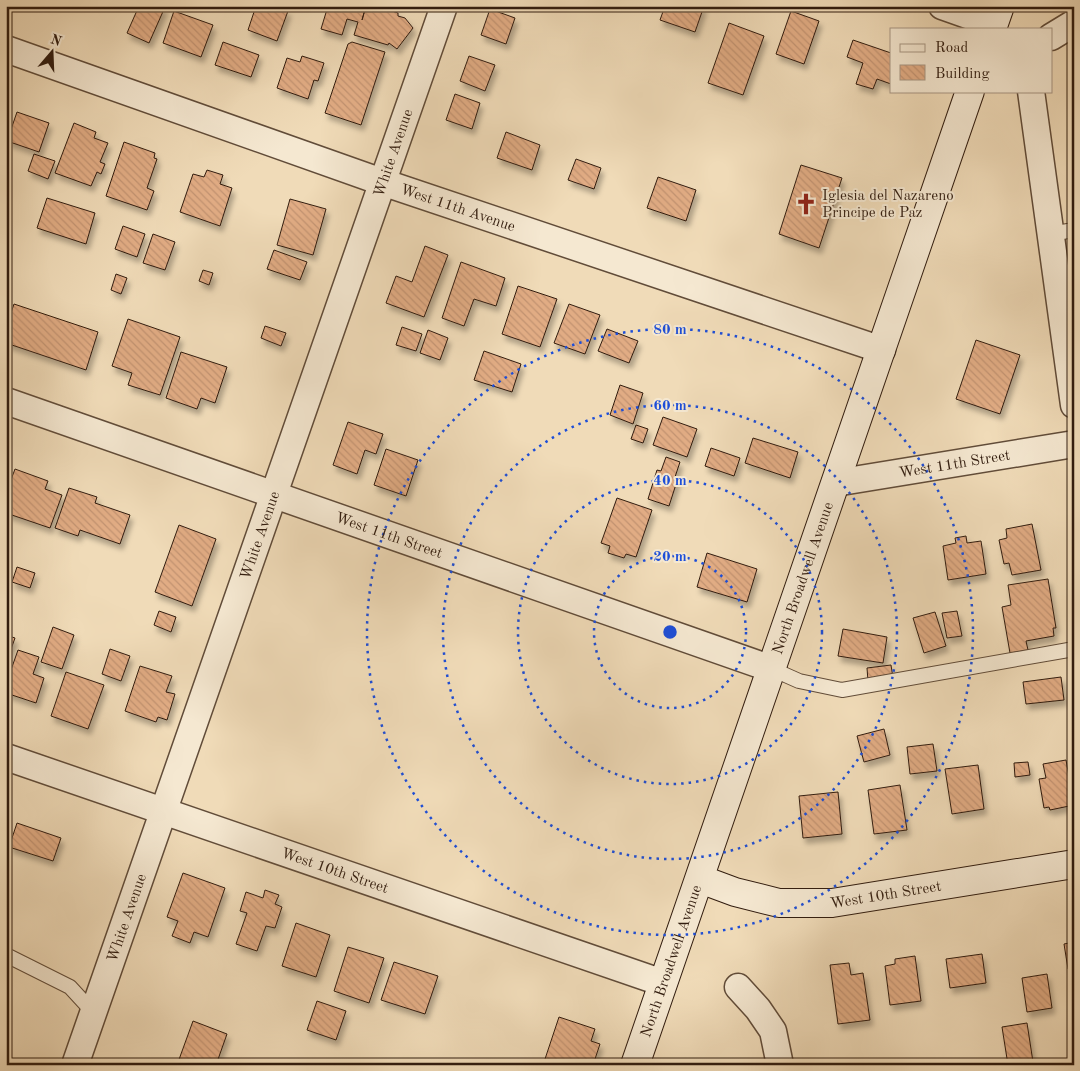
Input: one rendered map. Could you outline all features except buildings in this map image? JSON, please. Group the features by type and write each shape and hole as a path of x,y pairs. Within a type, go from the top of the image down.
{"main road":[{"name":"North Broadwell Avenue","path":"635,1065 970,92"},
{"name":"West 10th Street","path":"700,879 764,900 803,904 832,903 1074,864"}],"street":[{"name":"White Avenue","path":"75,1065 444,6"},
{"path":"942,6 995,20"},
{"path":"1052,37 1074,23"},
{"name":"West 11th Avenue","path":"6,49 382,182 882,350"},
{"path":"1031,92 1062,232 1074,405"},
{"name":"West 11th Street","path":"6,402 772,669"},
{"name":"West 11th Street","path":"835,483 1074,444"},
{"name":"West 10th Street","path":"6,757 663,983"},
{"path":"738,988 758,1009 773,1031 780,1065"}],"lane":[{"path":"772,669 799,681 842,690 1074,649"},
{"path":"6,954 70,987 93,1012"}],"place":[{"name":"Iglesia del Nazareno Principe de Paz","path":"806,204"}]}
